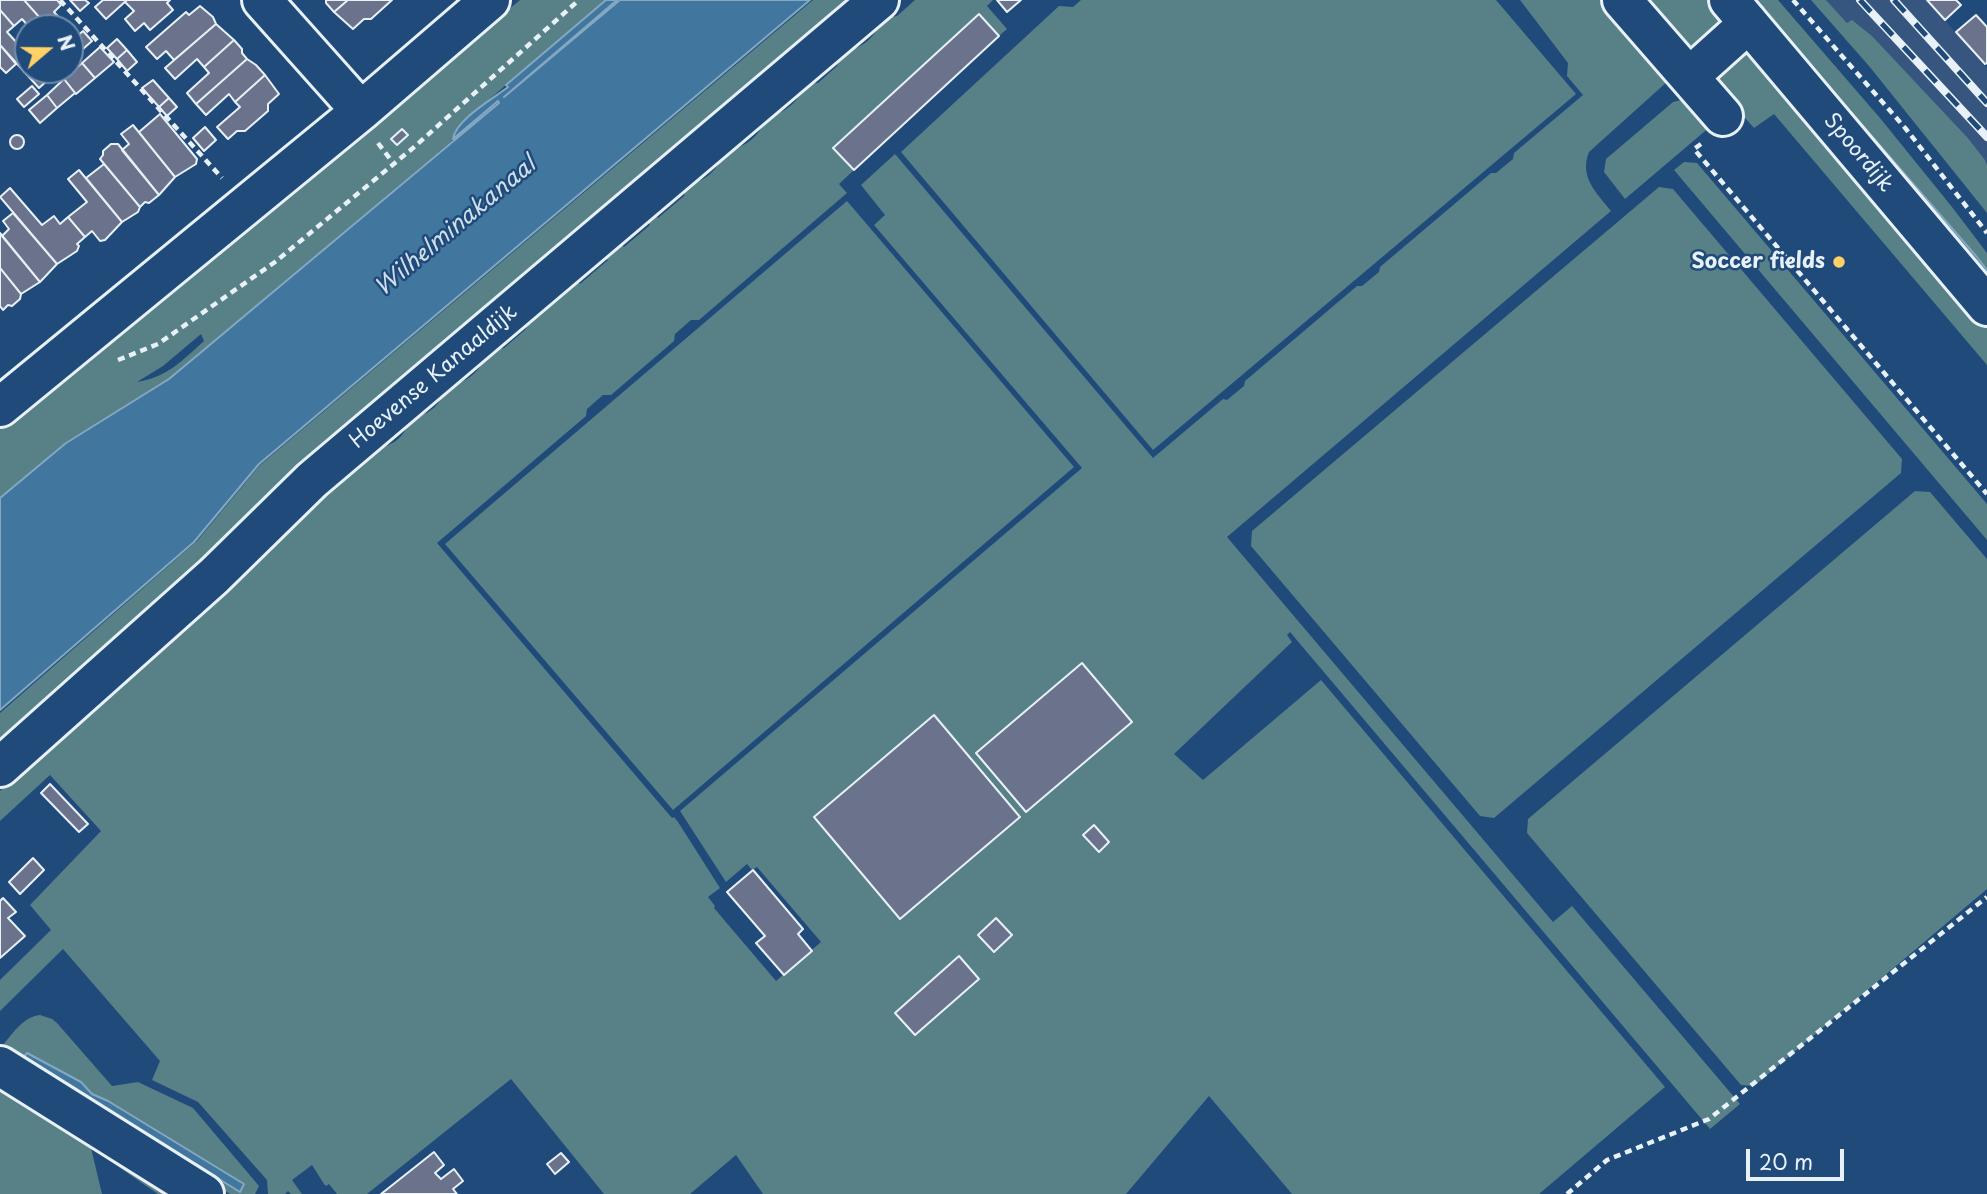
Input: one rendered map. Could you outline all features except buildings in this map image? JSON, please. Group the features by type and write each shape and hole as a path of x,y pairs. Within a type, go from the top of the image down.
{"street":[{"path":"262,0 361,111"},
{"path":"0,407 361,111 490,0"},
{"name":"Hoevense Kanaaldijk","path":"0,767 214,576 312,480 879,0"},
{"path":"1622,0 1689,76 1713,129"},
{"path":"1689,76 1733,22"},
{"name":"Spoordijk","path":"1733,22 1987,306"},
{"path":"0,1066 204,1194"}],"path":[{"path":"60,0 246,205"},
{"path":"115,361 158,344 275,262 413,148 579,0"},
{"path":"1793,0 1906,129 1987,233"},
{"path":"1713,129 1695,149 1987,494"},
{"path":"1567,1194 1607,1160 1709,1119 1987,897"}],"shaded area":[{"path":"1826,0 1927,0 1987,68 1987,165 1967,137 1872,36 1847,23"}],"green space":[{"path":"520,0 606,0 473,113 454,133 452,141 169,379 66,442 0,498 0,424 155,305","holes":["201,334 204,341 157,377 137,382 163,366"]},
{"path":"813,0 855,0 555,254 540,261 0,746 0,713 197,541 260,465"},
{"path":"915,0 993,0 987,6 1007,29 999,36 979,14 833,147 854,170 839,184 847,193 699,320 691,320 675,334 674,341 611,395 603,395 587,409 586,416 437,543 678,822 720,888 708,897 714,908 776,981 821,942 757,867 752,870 747,864 726,882 680,811 1082,468 874,225 885,215 861,185 895,154 1153,458 1223,399 1227,400 1244,386 1245,381 1357,286 1362,286 1379,272 1380,267 1491,173 1496,173 1513,159 1514,153 1583,95 1567,76 1568,63 1520,0 1613,0 1668,81 1589,152 1586,161 1588,177 1611,211 1227,537 1553,922 1572,906 1740,1104 1710,1129 1290,632 1287,635 1292,642 1174,754 1203,780 1321,680 1665,1087 1539,1194 1292,1194 1209,1096 1126,1194 763,1194 736,1155 690,1194 604,1194 511,1079 367,1194 337,1194 329,1184 324,1184 312,1165 292,1180 302,1194 291,1194 288,1191 285,1194 268,1194 267,1180 198,1102 152,1080 160,1061 63,949 0,1011 0,980 51,930 30,905 101,831 50,775 0,821 0,791 22,767 370,449 384,447 396,441 404,432 410,418 430,411 450,385 464,381 474,373 489,351 504,348 525,330 530,321 574,277 580,284 608,260 605,257 617,240 624,247 650,225 644,218 652,211 658,218 684,196 687,184 712,173 727,150 746,144 756,136 766,118 790,106 804,84 818,83 837,66 842,53 867,41 882,18 897,16","holes":["1094,825 1109,842 1099,852 1084,835","996,919 1012,935 994,952 979,935","979,979 915,1035 895,1013 903,1005"]},
{"path":"1081,0 1496,0 1576,94 1153,450 901,152 1059,6 1073,7"},
{"path":"1637,0 1722,0 1731,15 1692,53"},
{"path":"1740,0 1778,0 1880,118 1952,207 1987,253 1987,270 1842,102 1838,103"},
{"path":"1811,0 1826,0 1847,23 1852,20 1872,36 1967,137 1987,165 1987,213 1869,66"},
{"path":"1741,43 1987,319 1987,365 1774,114 1754,128 1720,90 1715,78"},
{"path":"1685,99 1711,126 1625,199 1604,172 1606,159 1673,102"},
{"path":"1684,162 1697,163 1987,504 1987,540 1674,170"},
{"path":"1659,187 1673,189 1902,459 1901,473 1494,818 1480,816 1251,546 1252,531"},
{"path":"847,201 1074,467 673,810 445,544"},
{"path":"1915,491 1930,492 1987,559 1987,889 1754,1086 1741,1085 1527,833 1528,819"},
{"path":"40,1015 57,1023 112,1086 138,1082 193,1108 259,1186 255,1194 230,1194 3,1055 3,1045 19,1026","holes":["23,1059 81,1082 92,1094 108,1101 80,1093"]},
{"path":"0,1082 185,1194 158,1194 91,1148 102,1194 0,1194"}],"water":[{"name":"Wilhelminakanaal","path":"606,0 617,0 504,97 620,0 810,0 259,464 194,542 0,710 0,498 66,443 169,379 499,103 498,101 453,139 460,124 508,87 506,85"},
{"path":"1842,102 1976,256 1987,270 1987,280 1838,103"},
{"path":"27,1053 81,1082 92,1094 108,1101 244,1184 240,1192 23,1058"}],"railway":[{"path":"1860,0 1987,137"},
{"path":"1894,0 1987,103"}],"place":[{"name":"Soccer fields","path":"1839,262"}]}
